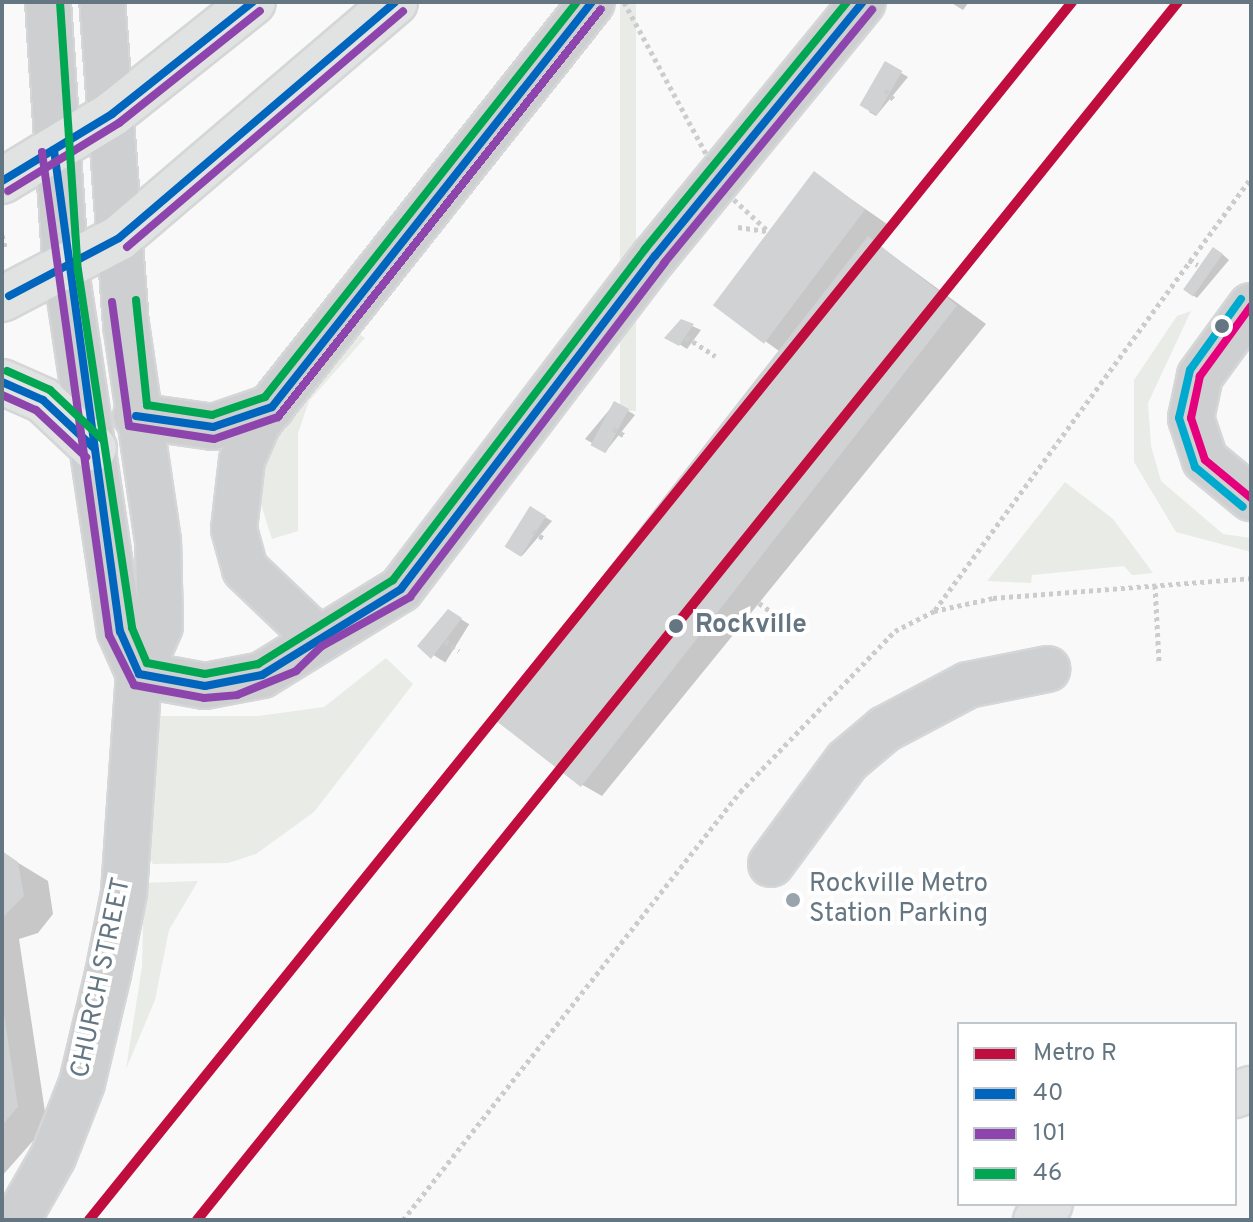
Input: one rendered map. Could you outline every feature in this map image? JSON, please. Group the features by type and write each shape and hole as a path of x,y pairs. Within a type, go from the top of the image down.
{"main road":[{"path":"2,181 112,114 253,2"},
{"path":"2,299 66,271 119,238 395,2"},
{"path":"2,382 43,400 94,448"}],"street":[{"name":"CHURCH STREET","path":"48,2 54,150 66,271 120,631 139,674"},
{"name":"CHURCH STREET","path":"17,1220 53,1157 82,1083 124,893 139,674 160,626 158,541 136,416 102,2"},
{"path":"315,636 245,569 234,529 242,460 272,407 592,2"},
{"path":"139,674 205,686 235,683 290,660 315,636 401,589 655,256 863,2"},
{"path":"1251,306 1200,376 1191,418 1205,460 1251,498"},
{"path":"136,416 213,427 272,407"},
{"path":"771,864 847,761 885,729 968,685 1047,669"}],"path":[{"path":"624,2 728,194 768,231"},
{"path":"885,90 896,102"},
{"path":"934,611 1251,178"},
{"path":"1189,260 1198,265"},
{"path":"686,337 715,356"},
{"path":"613,429 625,436"},
{"path":"533,531 544,539"},
{"path":"1155,585 1159,662"},
{"path":"759,603 800,633"},
{"path":"445,641 459,651"},
{"path":"403,1220 740,792"}],"shaded area":[{"path":"620,2 636,2 636,411 620,411"},
{"path":"1191,311 1148,403 1151,446 1161,481 1223,534 1251,538 1251,552 1176,532 1134,462 1134,380 1177,316"},
{"path":"355,331 365,338 309,401 298,433 298,531 272,539 258,495 261,466 278,435 271,431"},
{"path":"1065,482 1113,519 1153,573 1132,575 1124,566 1032,575 1031,583 987,581"},
{"path":"386,658 413,684 314,812 256,854 228,863 153,864 146,853 155,716 258,716 324,707"},
{"path":"198,881 169,930 155,1000 126,1069 142,967 144,883"}],"building":[{"path":"885,61 902,71 877,115 860,105"},
{"path":"814,171 865,210 764,344 713,305"},
{"path":"868,236 957,306 581,787 492,717"},
{"path":"1213,247 1223,254 1193,296 1183,290"},
{"path":"681,319 694,324 679,346 664,338"},
{"path":"614,401 629,409 606,453 591,445"},
{"path":"530,506 546,516 521,557 505,547"},
{"path":"448,609 462,618 431,659 417,646"},
{"path":"2,851 18,862 24,896 2,918"},
{"path":"2,1015 18,1107 2,1125"}],"metro line":[{"name":"R","path":"89,1220 1072,2"},
{"name":"R","path":"197,1220 1178,2"}],"transit line":[{"name":"46","path":"60,2 78,270 132,628 147,663 205,674 258,664 393,580 645,249 847,2"},
{"name":"40","path":"2,181 112,114 253,2"},
{"name":"40","path":"9,296 119,238 395,2"},
{"name":"46","path":"136,300 147,405 212,415 265,397 577,2"},
{"name":"40","path":"136,416 213,427 272,407 592,2"},
{"name":"40","path":"139,674 205,686 262,675 401,589 655,256 863,2"},
{"name":"101","path":"112,302 129,426 214,439 278,417 601,9"},
{"name":"101","path":"42,152 109,635 134,685 204,698 237,695 296,671 322,646 410,597 664,263 872,10"},
{"name":"101","path":"8,191 119,123 260,11"},
{"name":"101","path":"127,247 403,11"},
{"name":"40","path":"54,150 120,631 139,674"},
{"path":"1241,299 1190,370 1179,418 1195,467 1243,507"},
{"path":"1251,306 1200,376 1191,418 1205,460 1251,498"},
{"name":"46","path":"7,371 50,390 102,439"},
{"name":"40","path":"2,382 43,400 94,448"},
{"name":"101","path":"2,395 36,410 86,457"}],"place":[{"name":"Rockville","path":"676,626"},
{"name":"Rockville Metro Station Parking","path":"793,900"}]}
